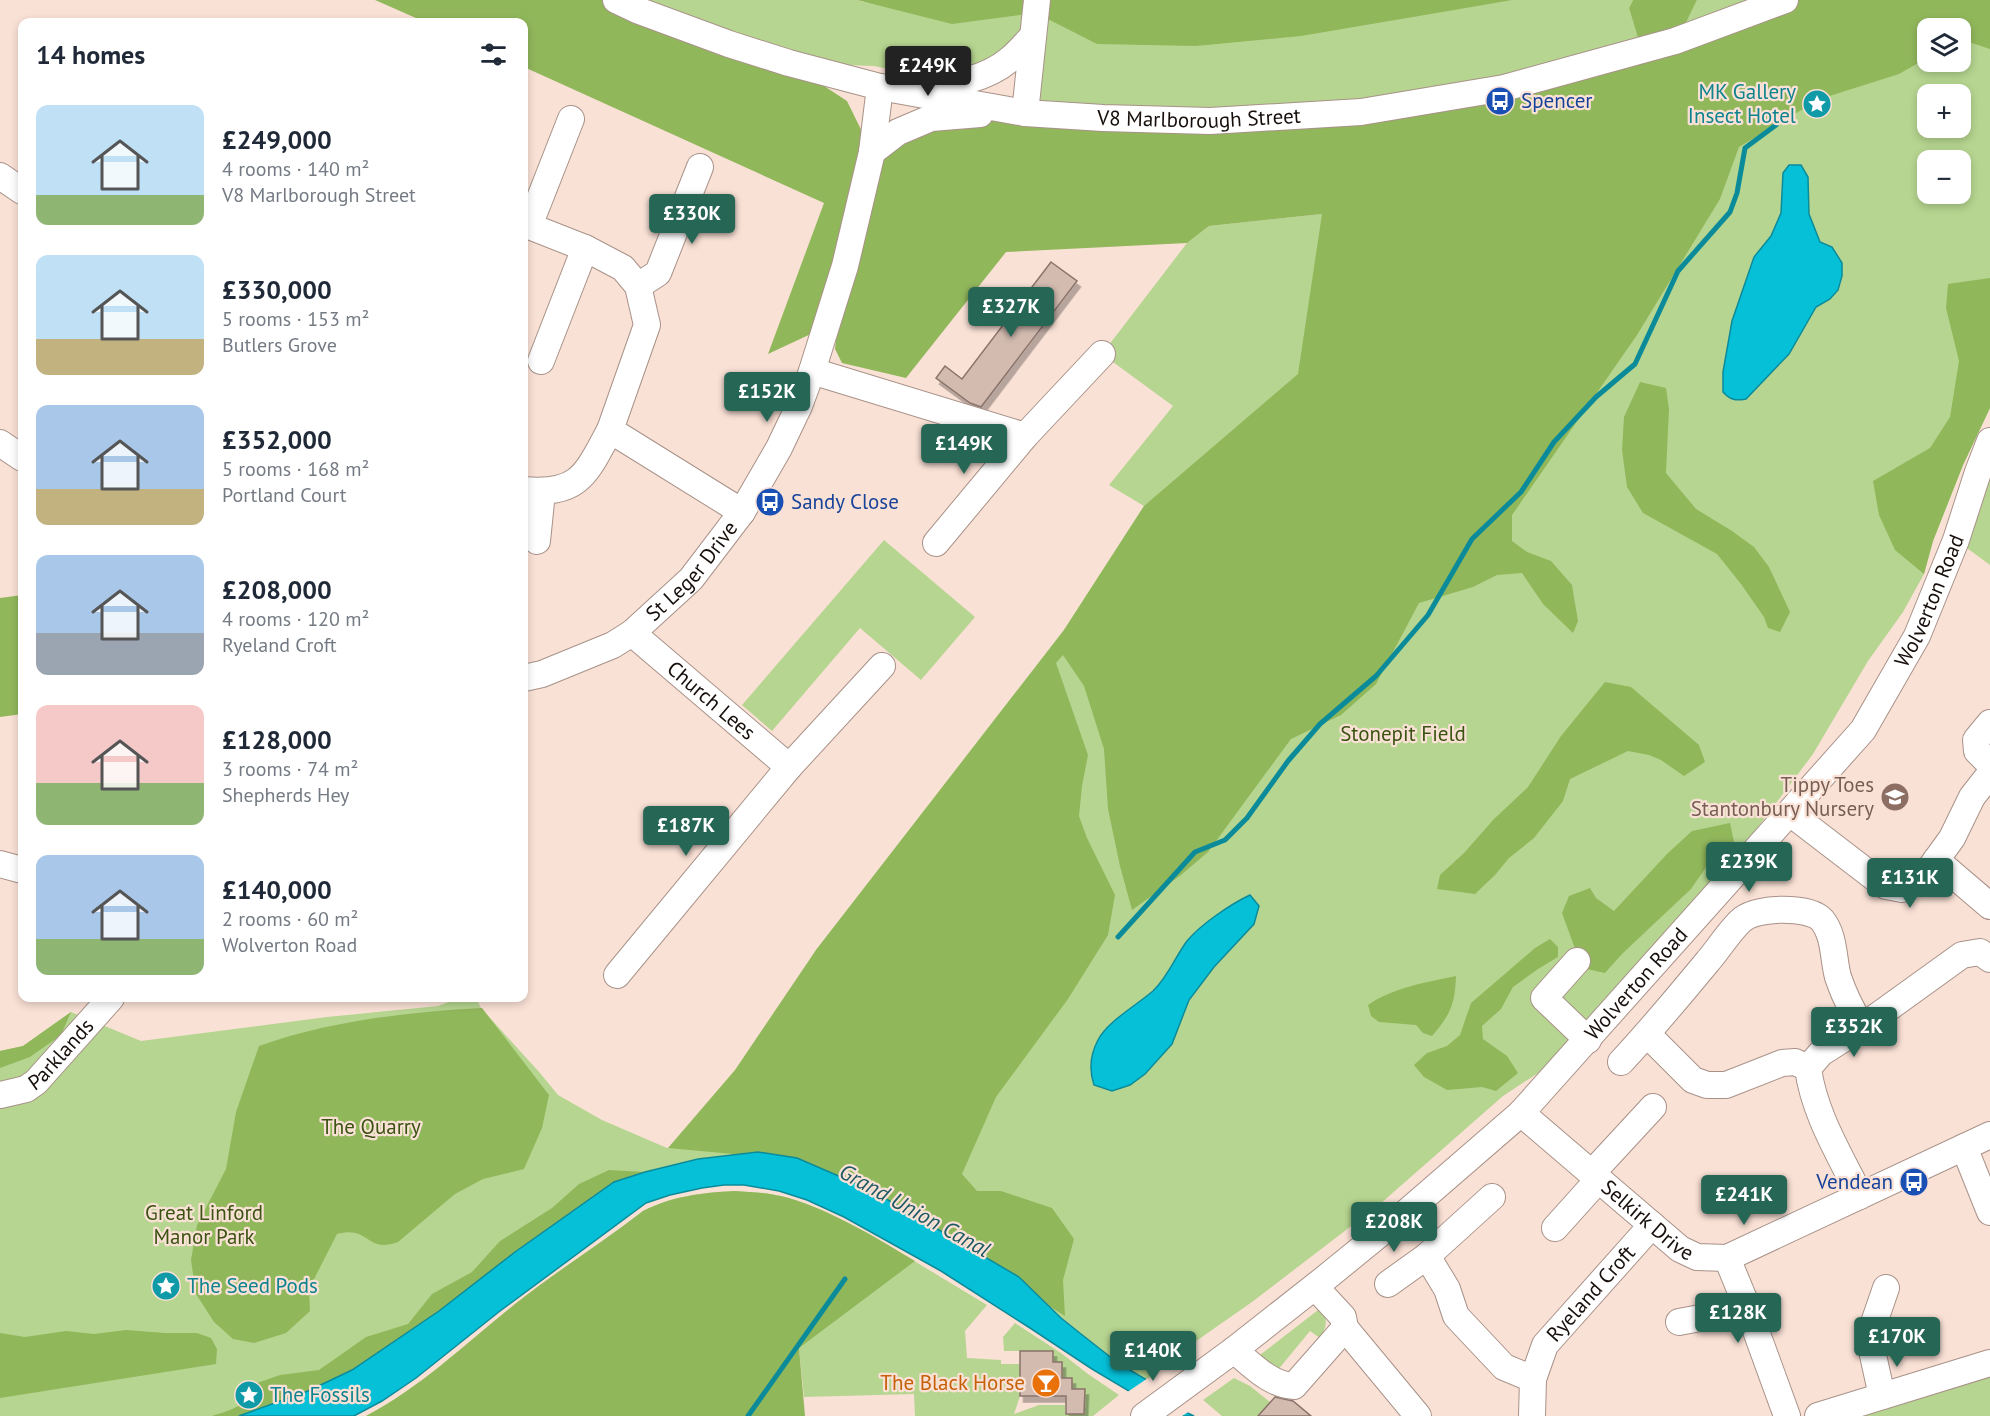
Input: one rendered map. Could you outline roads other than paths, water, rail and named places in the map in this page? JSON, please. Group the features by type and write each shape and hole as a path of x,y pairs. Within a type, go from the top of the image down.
{"street":[{"name":"V8 Marlborough Street","path":"616,0 739,47 789,63 890,88 1017,112 1104,118 1210,121 1360,112 1504,88 1675,41 1785,0"},
{"path":"872,152 898,132 931,118 1017,112 1033,36 1037,0"},
{"path":"890,88 956,84 986,75 1009,61 1033,36"},
{"name":"St Leger Drive","path":"528,677 543,674 613,645 632,633 691,579 742,512 779,448 799,406 812,371 844,266 890,88"},
{"path":"528,220 571,120"},
{"path":"638,286 658,273 700,167"},
{"path":"0,176 18,187"},
{"path":"528,226 585,248 624,268 638,286 646,326 610,430 586,472 568,487 533,491 537,541"},
{"path":"541,361 585,248"},
{"path":"936,543 1025,436 1102,354"},
{"path":"812,371 1025,436"},
{"path":"610,430 742,512"},
{"name":"Wolverton Road","path":"1144,1416 1315,1287 1409,1210 1521,1113 1863,730 1917,636 1956,540 1990,441"},
{"path":"0,443 18,455"},
{"name":"Church Lees","path":"632,633 789,767"},
{"path":"616,975 789,767 882,666"},
{"path":"1990,723 1976,740 1977,751 1989,763 1990,768"},
{"path":"1790,813 1886,886 1902,889 1926,874 1952,838 1972,797 1990,774"},
{"path":"1936,860 1990,906"},
{"path":"0,864 18,869"},
{"path":"1621,1062 1743,918 1768,910 1797,911 1821,919 1829,934 1847,1002 1862,1027"},
{"path":"1860,1196 1817,1108 1810,1089 1808,1068 1821,1053 1862,1027 1962,955 1980,952 1990,959"},
{"path":"1577,961 1544,998 1588,1040"},
{"name":"Parklands","path":"0,1095 26,1089 36,1082 107,1002"},
{"path":"1647,1034 1693,1080 1707,1085 1726,1085 1782,1063 1795,1062 1808,1068"},
{"path":"1555,1228 1653,1107"},
{"name":"Selkirk Drive","path":"1521,1113 1680,1249 1697,1257 1727,1258 1990,1135"},
{"path":"1964,1148 1990,1212"},
{"path":"1388,1284 1426,1256 1492,1197"},
{"name":"Ryeland Croft","path":"1532,1416 1533,1379 1545,1345 1652,1224"},
{"path":"1426,1256 1447,1289 1456,1316 1504,1367 1533,1379"},
{"path":"1727,1258 1787,1416"},
{"path":"1315,1287 1343,1317 1345,1328 1418,1416"},
{"path":"1882,1396 1869,1337 1886,1288"},
{"path":"1680,1322 1748,1309"},
{"path":"1234,1350 1282,1385 1294,1386 1345,1328"},
{"path":"1818,1416 1990,1363"}],"water":[{"path":"1789,165 1801,165 1808,177 1809,214 1820,242 1832,247 1842,263 1842,276 1838,290 1830,299 1816,307 1789,354 1746,399 1733,399 1723,392 1723,372 1732,321 1754,257 1771,236 1781,213 1783,173"},
{"path":"1250,895 1259,906 1254,924 1214,967 1189,1000 1172,1044 1145,1074 1130,1085 1112,1091 1094,1085 1091,1074 1092,1057 1095,1046 1103,1033 1153,991 1187,941 1200,928"},
{"path":"758,1152 797,1158 871,1190 1019,1277 1081,1334 1118,1363 1147,1380 1179,1409 1194,1416 1148,1416 1129,1391 941,1271 844,1217 807,1200 779,1191 744,1185 724,1185 670,1195 646,1203 500,1311 416,1378 382,1401 354,1416 239,1416 308,1391 352,1370 439,1311 515,1252 614,1182 698,1159"}],"waterway":[{"path":"1118,937 1195,852 1225,840 1247,818 1288,761 1320,724 1376,676 1428,615 1472,539 1521,492 1554,442 1596,397 1635,364 1678,271 1730,212 1737,193 1745,148 1776,125"},
{"path":"748,1416 845,1279"}],"place":[{"name":"Spencer","path":"1500,101"},
{"name":"MK Gallery Insect Hotel","path":"1817,104"},
{"name":"Sandy Close","path":"770,502"},
{"name":"Tippy Toes Stantonbury Nursery","path":"1895,797"},
{"name":"Vendean","path":"1914,1182"},
{"name":"The Seed Pods","path":"166,1286"},
{"name":"The Black Horse","path":"1046,1383"},
{"name":"The Fossils","path":"249,1395"}],"park label":[{"name":"Stonepit Field","path":"1403,734"},
{"name":"The Quarry","path":"371,1127"},
{"name":"Great Linford Manor Park","path":"204,1225"}],"water label":[{"name":"Grand Union Canal","path":"915,1210"}]}
